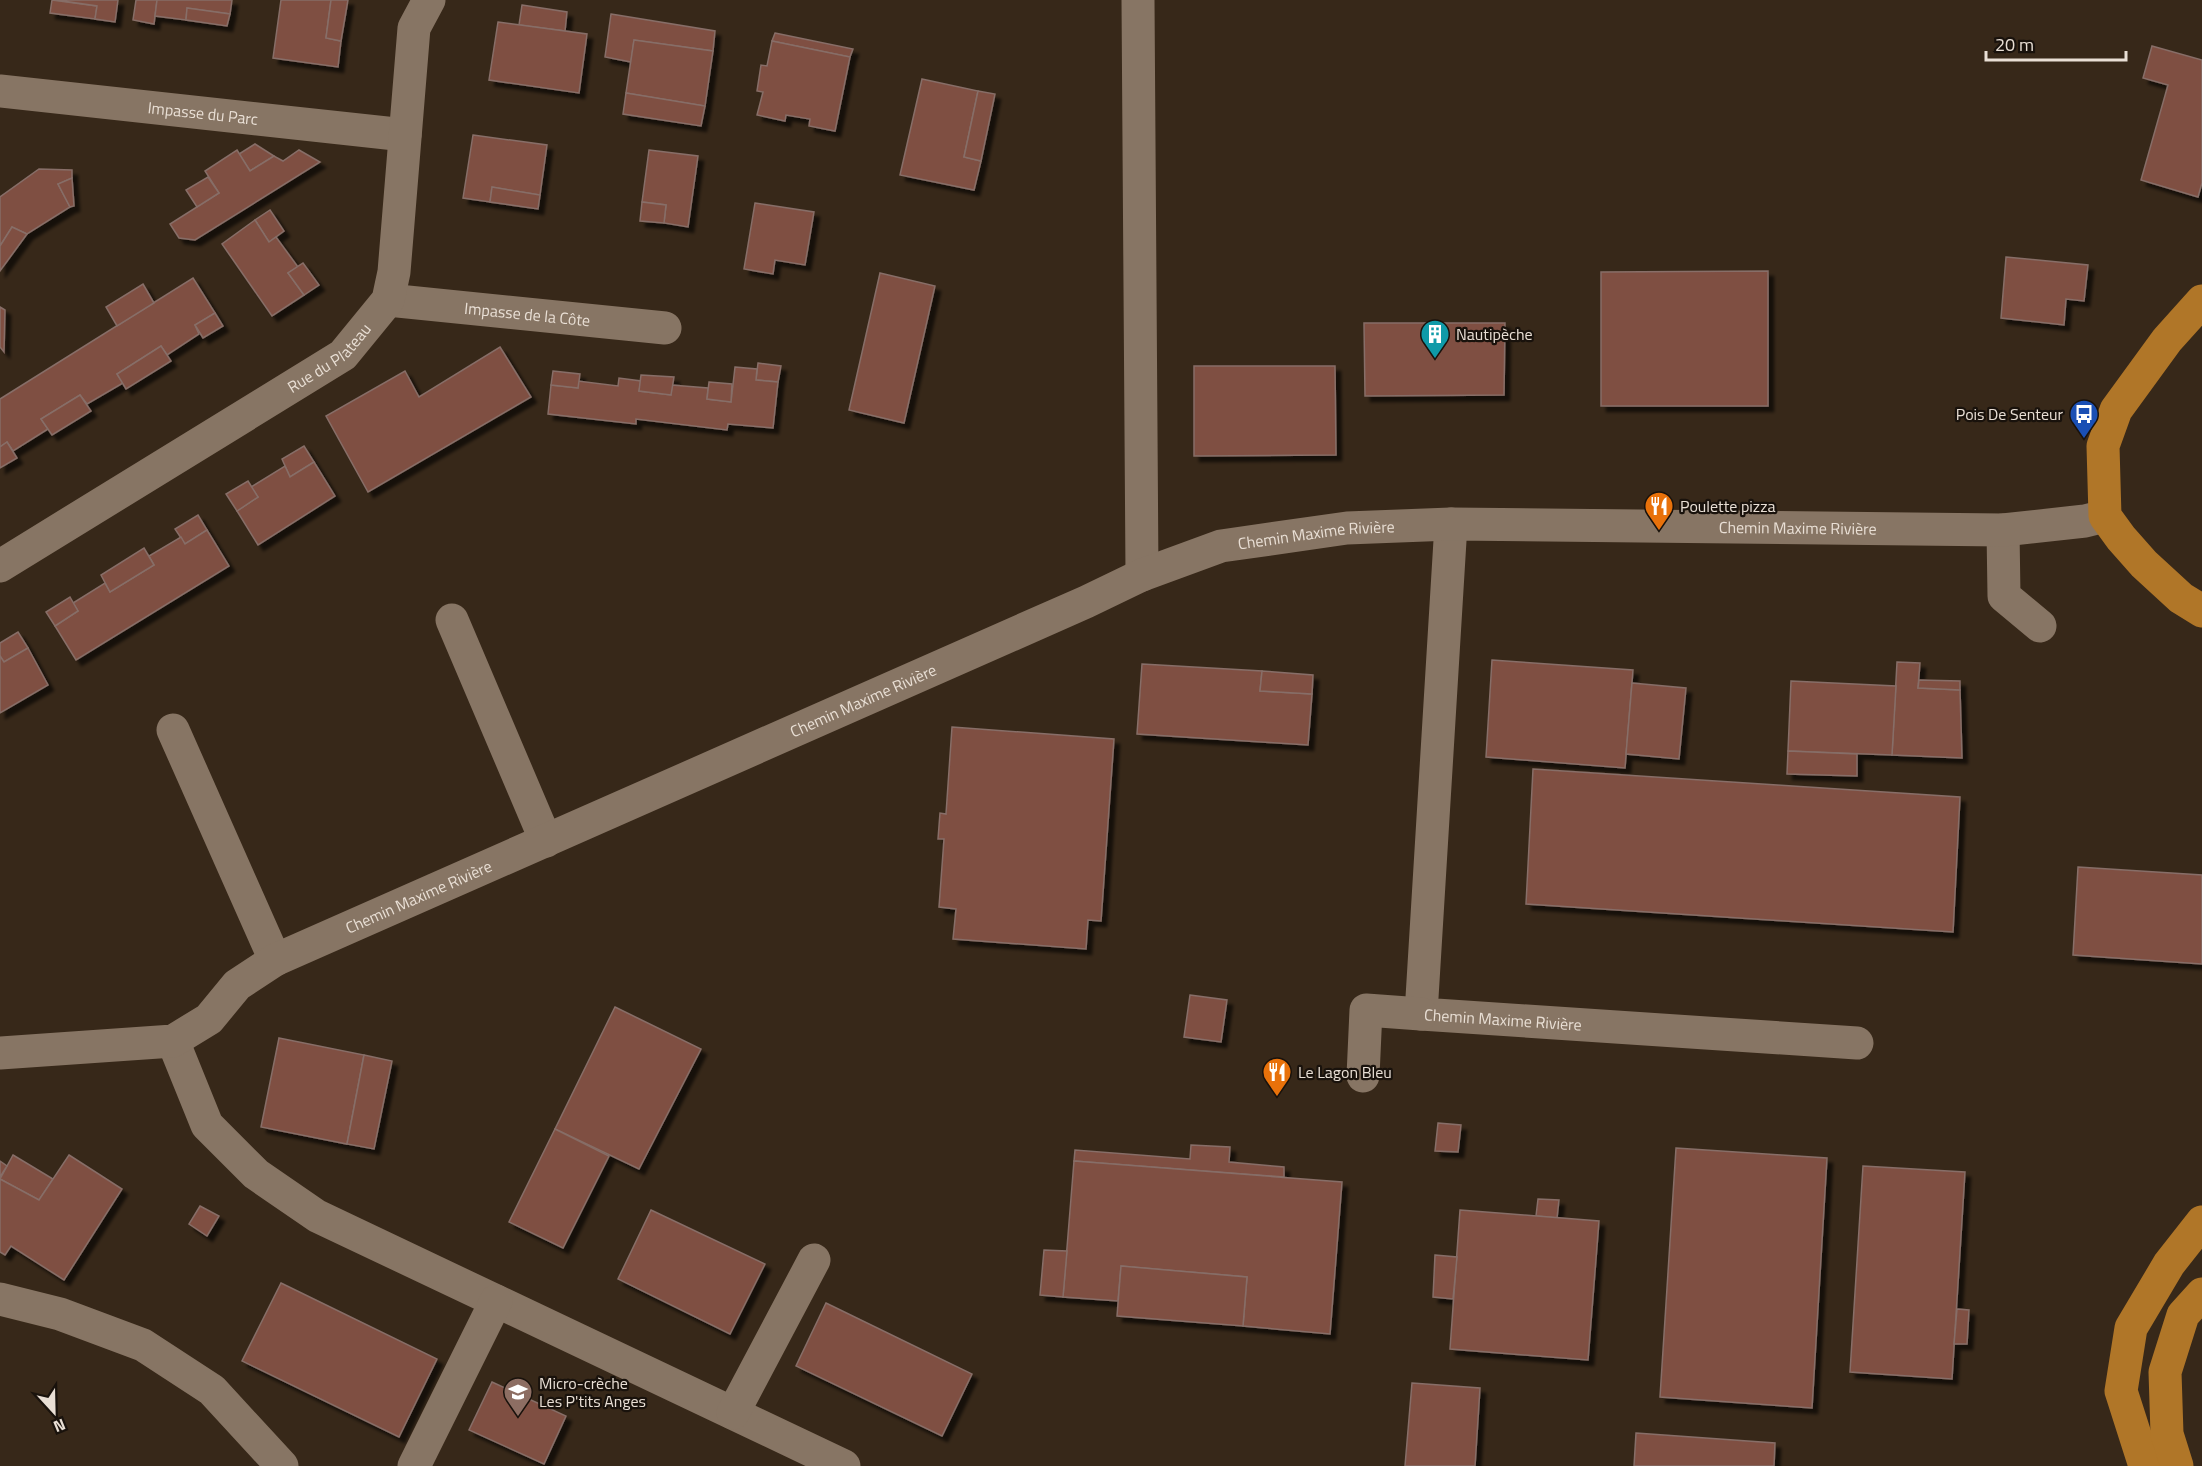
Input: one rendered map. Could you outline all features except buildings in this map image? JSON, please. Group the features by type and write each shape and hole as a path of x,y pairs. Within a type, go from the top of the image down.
{"main road":[{"path":"2202,301 2167,340 2116,410 2103,446 2105,516 2144,564 2181,598 2202,611"},
{"path":"2145,1466 2121,1391 2131,1328 2169,1264 2202,1222"},
{"path":"2177,1466 2167,1434 2165,1372 2183,1315 2202,1294"}],"street":[{"name":"Rue du Plateau","path":"0,566 343,355 388,300 394,272 414,28 429,0"},
{"path":"1138,0 1142,575"},
{"name":"Impasse du Parc","path":"0,92 405,135"},
{"name":"Impasse de la Côte","path":"388,300 665,328"},
{"name":"Chemin Maxime Rivière","path":"173,1041 209,1019 237,985 275,960 1086,602 1142,575 1221,546 1347,528 1451,524 2003,530 2085,521 2105,516"},
{"name":"Chemin Maxime Rivière","path":"1451,524 1421,1014 1857,1043"},
{"path":"2003,530 2004,596 2040,626"},
{"path":"452,620 546,841"},
{"path":"173,730 275,960"},
{"path":"1363,1076 1366,1010 1421,1014"},
{"path":"0,1053 173,1041 207,1125 256,1174 317,1216 733,1413 822,1461"},
{"path":"733,1413 814,1260"},
{"path":"0,1299 60,1314 143,1345 212,1390 282,1466"},
{"path":"414,1466 496,1301"}],"place":[{"name":"Nautipèche","path":"1435,360"},
{"name":"Pois De Senteur","path":"2084,440"},
{"name":"Poulette pizza","path":"1659,532"},
{"name":"Le Lagon Bleu","path":"1277,1098"},
{"name":"Micro-crèche Les P'tits Anges","path":"518,1418"}]}
